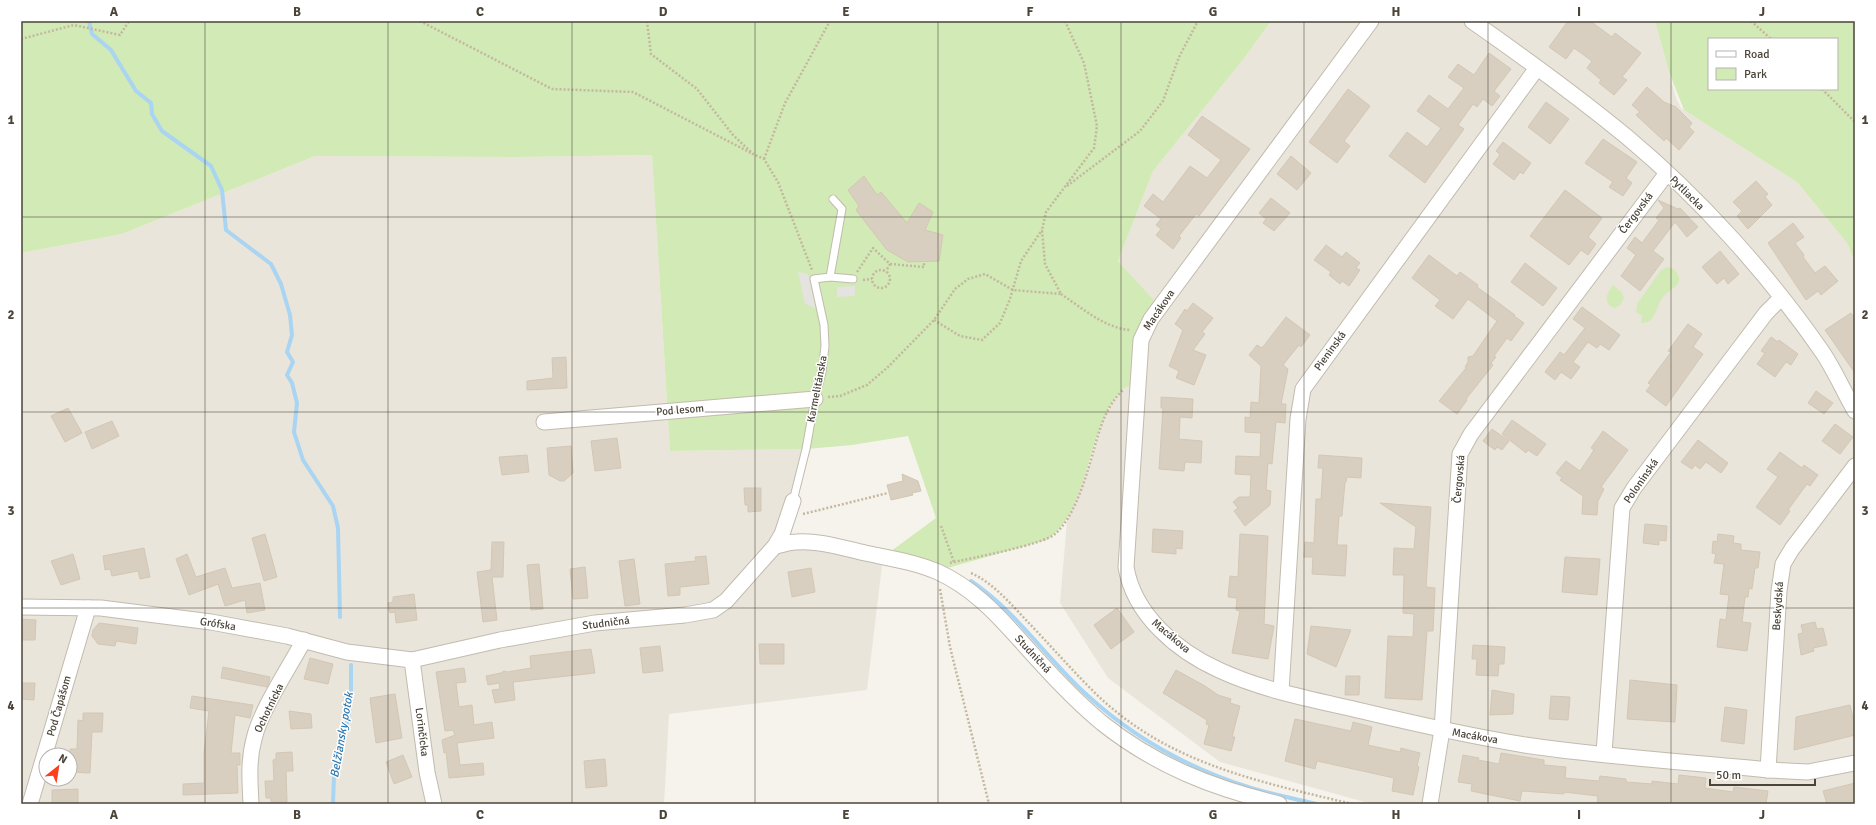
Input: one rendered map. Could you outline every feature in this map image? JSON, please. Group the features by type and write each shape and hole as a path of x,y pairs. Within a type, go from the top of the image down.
{"street":[{"name":"Macákova","path":"1371,21 1151,318 1140,340 1126,567 1128,581 1134,595 1149,618 1175,642 1193,655 1218,670 1238,678 1281,691 1442,730 1526,745 1768,770 1808,772 1855,763"},
{"name":"Pytliacka","path":"1472,21 1623,133 1667,173 1717,222 1781,298 1824,354 1855,411"},
{"name":"Pieninská","path":"1281,691 1298,419 1303,389 1537,68"},
{"name":"Čergovská","path":"1430,804 1442,730 1460,454 1471,434 1667,173"},
{"name":"Poloninská","path":"1604,753 1622,508 1634,488 1766,313 1781,298"},
{"name":"Pod lesom","path":"544,422 815,399"},
{"name":"Beskydská","path":"1768,770 1779,591 1783,564 1792,549 1855,466"},
{"name":"Studničná","path":"412,660 500,640 581,626 685,615 713,610 726,601 780,540 793,501"},
{"name":"Studničná","path":"775,546 797,542 824,544 904,561 943,567 991,609 1060,684 1102,722 1120,736 1171,767 1195,778 1222,789 1279,804"},
{"name":"Grófska","path":"21,607 88,608 211,622 304,640 347,652 412,660"},
{"name":"Pod Čapášom","path":"30,804 88,608"},
{"name":"Ochotnícka","path":"251,804 249,774 254,738 267,708 304,640"},
{"name":"Lorinčícka","path":"412,660 427,772 434,804"}],"lane":[{"path":"830,277 842,209 833,199"},
{"path":"814,279 830,277 853,279"},
{"name":"Karmelitánska","path":"793,501 806,449 815,399 822,372 825,346 824,325 814,279"}],"path":[{"path":"21,39 74,25 120,35 129,21"},
{"path":"420,21 552,89 633,92 764,160 778,182 814,279"},
{"path":"647,21 651,54 697,89 734,135 753,154"},
{"path":"764,160 785,103 830,21"},
{"path":"1061,294 1045,264 1042,230 1046,212 1094,148 1097,126 1084,63 1065,21"},
{"path":"1064,188 1140,131 1163,101 1179,57 1198,21"},
{"path":"1751,21 1770,38"},
{"path":"1823,90 1855,122"},
{"path":"934,320 960,336 982,340 1000,323 1013,290 1020,261 1042,230"},
{"path":"853,279 862,262 872,248 890,264 924,267 924,262"},
{"path":"886,272 890,264"},
{"path":"866,280 872,279 877,271 886,272 890,276 890,282 884,288 876,287 872,279"},
{"path":"815,399 840,396 867,385 888,367 934,320 955,289 968,279 985,274 1013,290 1061,294 1104,322 1124,330 1144,330"},
{"path":"943,567 954,562 1046,540 1060,530 1067,521 1074,505 1092,457 1103,420 1115,398 1129,385 1137,383"},
{"path":"805,514 888,493"},
{"path":"941,526 954,562"},
{"path":"943,567 955,566"},
{"path":"943,567 950,647 989,804"},
{"path":"966,571 978,577 1003,595 1095,693 1124,718 1159,740 1202,763 1259,782 1352,804"}],"shaded area":[{"path":"1271,21 1655,21 1676,98 1681,108 1797,182 1847,243 1855,262 1855,804 1372,804 1220,762 1108,678 1060,603 1067,521 1092,457 1103,420 1115,398 1129,385 1141,340 1159,307 1118,261 1153,171 1242,61"},
{"path":"652,155 670,451 806,449 782,534 883,557 867,690 669,714 664,804 21,804 21,253 122,234 315,156 519,157"},
{"path":"798,272 808,274 816,308 805,304"},
{"path":"855,286 855,296 837,297 837,287"}],"green space":[{"path":"21,21 1271,21 1242,61 1153,171 1118,261 1160,307 1151,319 1137,383 1121,391 1109,408 1100,429 1074,505 1062,525 1046,540 937,571 883,557 936,518 908,436 852,445 806,449 670,451 652,155 519,157 315,156 122,234 21,253"},
{"path":"1655,21 1855,21 1855,262 1847,243 1797,182 1684,110 1669,72"},
{"path":"1667,267 1676,272 1679,277 1679,281 1675,287 1665,294 1660,301 1653,318 1646,323 1641,323 1642,316 1636,312 1637,304 1661,270"},
{"path":"1613,285 1622,293 1624,298 1620,305 1615,308 1610,306 1607,301 1608,293"}],"building":[{"path":"1568,21 1590,21 1612,37 1615,33 1641,53 1622,77 1627,80 1614,95 1599,83 1601,80 1587,68 1592,61 1574,48 1566,59 1549,47"},
{"path":"1489,53 1511,69 1494,91 1500,96 1492,106 1483,99 1477,107 1473,104 1458,125 1464,129 1425,183 1389,156 1407,132 1427,147 1441,128 1417,111 1429,95 1448,109 1464,88 1448,77 1458,64 1474,75"},
{"path":"1647,87 1664,102 1676,107 1692,123 1689,127 1694,132 1679,150 1666,138 1664,141 1636,115 1640,112 1632,105"},
{"path":"1348,89 1370,106 1344,141 1350,146 1337,163 1309,142"},
{"path":"1546,102 1569,119 1550,144 1528,127"},
{"path":"1202,116 1250,149 1199,216 1196,214 1179,236 1181,238 1173,249 1156,235 1161,229 1156,225 1161,219 1144,206 1153,194 1163,202 1190,166 1207,178 1221,160 1188,135"},
{"path":"1603,139 1637,162 1626,178 1632,183 1623,196 1609,187 1613,182 1585,163"},
{"path":"1503,142 1531,163 1523,174 1520,172 1514,180 1493,164 1500,155 1496,151"},
{"path":"1291,156 1311,173 1297,190 1277,174"},
{"path":"864,176 877,195 881,192 907,223 919,203 933,212 925,230 943,235 939,261 908,262 887,250 856,210 859,206 848,190"},
{"path":"1756,181 1768,194 1765,197 1772,205 1748,229 1737,216 1742,211 1733,202"},
{"path":"1565,190 1602,218 1588,237 1596,244 1588,255 1581,250 1569,265 1530,236"},
{"path":"1271,198 1290,213 1274,231 1263,223 1266,219 1259,213"},
{"path":"1658,200 1678,209 1680,208 1698,227 1687,237 1675,222 1653,251 1664,259 1640,291 1621,276 1636,255 1627,248 1635,237 1642,243 1659,220 1656,218 1664,208"},
{"path":"1793,223 1804,237 1795,243 1815,273 1825,266 1838,281 1821,295 1818,291 1806,300 1768,243"},
{"path":"1326,245 1342,257 1346,252 1360,263 1356,268 1360,270 1349,286 1342,281 1340,284 1329,275 1331,272 1314,260"},
{"path":"1720,251 1739,274 1728,284 1724,278 1717,284 1702,267"},
{"path":"1429,255 1457,276 1460,272 1524,323 1511,341 1507,338 1494,356 1496,357 1491,363 1493,365 1466,399 1467,400 1457,414 1439,401 1466,368 1468,357 1473,356 1497,321 1468,299 1453,319 1435,306 1440,300 1412,278"},
{"path":"1525,263 1557,288 1543,306 1511,282"},
{"path":"1193,303 1213,318 1202,332 1205,334 1193,350 1206,355 1194,385 1176,378 1179,371 1169,366 1183,330 1175,324 1185,309 1187,311"},
{"path":"1582,307 1620,335 1609,350 1600,344 1597,348 1588,342 1573,362 1580,367 1571,379 1561,372 1555,380 1545,372 1560,352 1564,355 1585,328 1573,319"},
{"path":"1851,313 1855,319 1855,373 1825,330"},
{"path":"1286,317 1310,335 1301,347 1299,345 1283,365 1288,369 1281,404 1286,404 1285,423 1276,422 1272,464 1268,463 1266,490 1271,491 1270,505 1245,526 1234,511 1238,508 1233,502 1239,497 1250,497 1251,475 1235,474 1236,456 1260,457 1261,433 1245,432 1245,417 1250,418 1251,402 1259,403 1261,366 1249,355 1257,345 1262,348"},
{"path":"1688,324 1702,334 1693,347 1703,354 1666,406 1646,391 1651,385 1648,383 1671,352 1668,351"},
{"path":"1771,337 1778,342 1779,340 1798,354 1791,365 1786,362 1775,377 1757,364 1765,353 1761,351"},
{"path":"566,357 567,388 527,390 527,381 553,378 552,358"},
{"path":"1816,391 1833,403 1824,414 1808,403"},
{"path":"1161,397 1193,399 1192,418 1180,417 1179,439 1202,441 1201,463 1185,462 1184,471 1159,469 1163,408 1161,408"},
{"path":"68,408 82,433 65,442 51,416"},
{"path":"1512,420 1546,444 1537,456 1528,450 1526,453 1502,434"},
{"path":"112,421 119,436 92,449 85,432"},
{"path":"1835,424 1853,437 1840,454 1822,441"},
{"path":"1492,429 1509,441 1502,450 1497,447 1495,450 1483,441"},
{"path":"1603,431 1628,450 1601,487 1604,489 1598,501 1597,515 1582,514 1583,496 1560,480 1562,478 1556,473 1566,461 1580,471 1594,450 1591,448"},
{"path":"617,438 621,468 595,471 591,441"},
{"path":"1698,440 1728,463 1721,473 1706,462 1700,469 1695,465 1692,469 1681,462"},
{"path":"571,446 573,473 564,481 560,481 549,475 547,448"},
{"path":"1780,452 1802,468 1804,465 1818,475 1810,486 1807,484 1788,510 1790,511 1780,525 1756,507 1778,477 1767,469"},
{"path":"527,455 529,472 502,475 499,457"},
{"path":"1319,455 1362,458 1361,478 1347,477 1345,482 1342,516 1339,516 1337,545 1347,545 1345,576 1312,574 1313,557 1304,557 1305,542 1314,543 1316,499 1321,499 1323,468 1318,468"},
{"path":"902,474 918,481 921,491 912,493 913,495 891,500 887,485 903,481"},
{"path":"744,488 761,488 761,511 748,512 748,505 745,505"},
{"path":"1380,503 1431,507 1426,587 1435,588 1433,631 1427,631 1422,700 1385,698 1388,636 1413,637 1414,614 1403,613 1404,575 1393,575 1394,548 1414,549 1416,527"},
{"path":"1645,524 1667,526 1666,541 1659,540 1659,545 1643,543"},
{"path":"1153,529 1183,531 1182,549 1176,548 1176,554 1152,552"},
{"path":"265,534 277,577 264,581 252,538"},
{"path":"1240,534 1268,536 1264,624 1274,626 1268,659 1232,653 1240,611 1236,610 1237,598 1228,597 1230,576 1238,577"},
{"path":"1718,534 1734,536 1733,543 1741,544 1741,550 1760,552 1758,568 1755,568 1752,589 1749,588 1748,597 1745,597 1742,622 1751,623 1747,651 1717,647 1720,619 1726,620 1729,595 1720,594 1724,564 1714,563 1716,554 1712,553 1713,541 1717,542"},
{"path":"492,542 504,542 503,577 492,577 497,620 483,622 477,572 491,570"},
{"path":"144,548 150,577 140,579 138,571 112,576 110,569 105,570 103,556"},
{"path":"73,554 80,579 61,585 51,561"},
{"path":"187,554 196,577 225,568 232,588 260,583 265,610 247,613 245,600 225,606 218,584 189,595 176,559"},
{"path":"706,556 709,584 680,587 680,595 668,596 665,564 696,561 695,557"},
{"path":"1565,557 1600,559 1597,595 1562,592"},
{"path":"634,559 640,604 625,606 619,561"},
{"path":"539,564 543,609 531,610 527,565"},
{"path":"585,567 588,598 573,599 570,569"},
{"path":"811,568 815,592 792,597 788,572"},
{"path":"414,594 417,620 396,623 395,612 390,613 388,603 393,602 393,597"},
{"path":"1117,608 1134,632 1111,649 1094,625"},
{"path":"21,619 36,620 35,640 21,640"},
{"path":"1815,622 1817,629 1823,628 1827,645 1813,648 1814,651 1801,655 1798,634 1803,633 1801,625"},
{"path":"99,623 138,628 136,644 116,641 115,646 98,644 92,636 93,630"},
{"path":"1311,626 1351,630 1336,667 1307,654"},
{"path":"759,644 784,644 784,664 760,664"},
{"path":"1473,645 1505,647 1504,664 1499,664 1498,676 1476,675 1477,659 1472,659"},
{"path":"660,646 663,671 643,673 640,648"},
{"path":"591,649 595,673 513,682 515,700 495,703 492,690 500,689 499,683 488,685 486,676 504,671 507,672 531,668 530,656"},
{"path":"310,658 333,664 328,684 304,679"},
{"path":"223,667 270,677 269,682 267,687 221,678"},
{"path":"464,668 466,682 456,683 459,707 472,705 474,725 492,722 494,738 457,743 460,765 483,763 484,775 449,778 446,752 444,753 442,740 455,735 453,730 445,731 436,672"},
{"path":"1176,670 1218,695 1231,699 1230,703 1240,706 1232,737 1235,737 1231,751 1204,744 1209,725 1206,724 1207,720 1163,693"},
{"path":"1346,676 1360,676 1359,695 1345,695"},
{"path":"1630,680 1677,685 1675,722 1627,719"},
{"path":"21,683 35,683 34,700 21,699"},
{"path":"1492,690 1514,694 1513,714 1490,715"},
{"path":"395,694 402,738 376,743 370,698"},
{"path":"192,696 253,705 250,718 235,715 231,753 240,753 240,765 237,765 238,793 183,795 183,784 204,783 204,753 209,711 190,708"},
{"path":"1551,696 1570,697 1568,720 1549,719"},
{"path":"1850,705 1855,726 1855,735 1794,750 1796,717"},
{"path":"1725,707 1747,710 1744,744 1721,741"},
{"path":"289,711 311,714 312,728 291,729"},
{"path":"83,713 103,713 102,732 92,732 90,773 78,772 78,720 83,721"},
{"path":"1295,719 1351,731 1353,722 1372,727 1368,745 1400,752 1401,748 1420,753 1417,766 1419,767 1413,795 1392,791 1394,778 1317,761 1315,769 1285,761"},
{"path":"292,752 293,771 286,771 287,802 271,802 271,798 266,798 265,781 274,781 273,760 276,759 276,753"},
{"path":"1501,753 1544,760 1544,765 1566,767 1565,778 1599,781 1600,776 1626,779 1626,782 1652,784 1652,781 1678,784 1679,775 1706,778 1705,788 1733,792 1734,787 1768,791 1766,804 1597,804 1598,796 1564,792 1564,794 1522,791 1520,801 1471,791 1472,784 1458,782 1463,755 1479,758 1478,760 1499,764"},
{"path":"403,755 412,777 394,784 386,762"},
{"path":"605,759 607,786 586,788 584,761"},
{"path":"1855,783 1855,804 1827,804 1823,791"},
{"path":"78,789 78,804 52,804 52,790"}],"waterway":[{"name":"Belžiansky potok","path":"89,21 92,34 111,50 136,91 151,103 152,114 162,131 211,166 222,190 226,230 271,264 281,284 290,315 292,335 287,352 293,362 287,375 292,383 297,403 294,432 303,460 333,506 338,528 340,617"},
{"path":"971,581 1018,621 1058,666 1087,695 1105,711 1143,738 1204,771 1256,789 1316,804"},
{"name":"Belžiansky potok","path":"333,804 334,775 338,751 348,719 351,697 351,665"}]}
